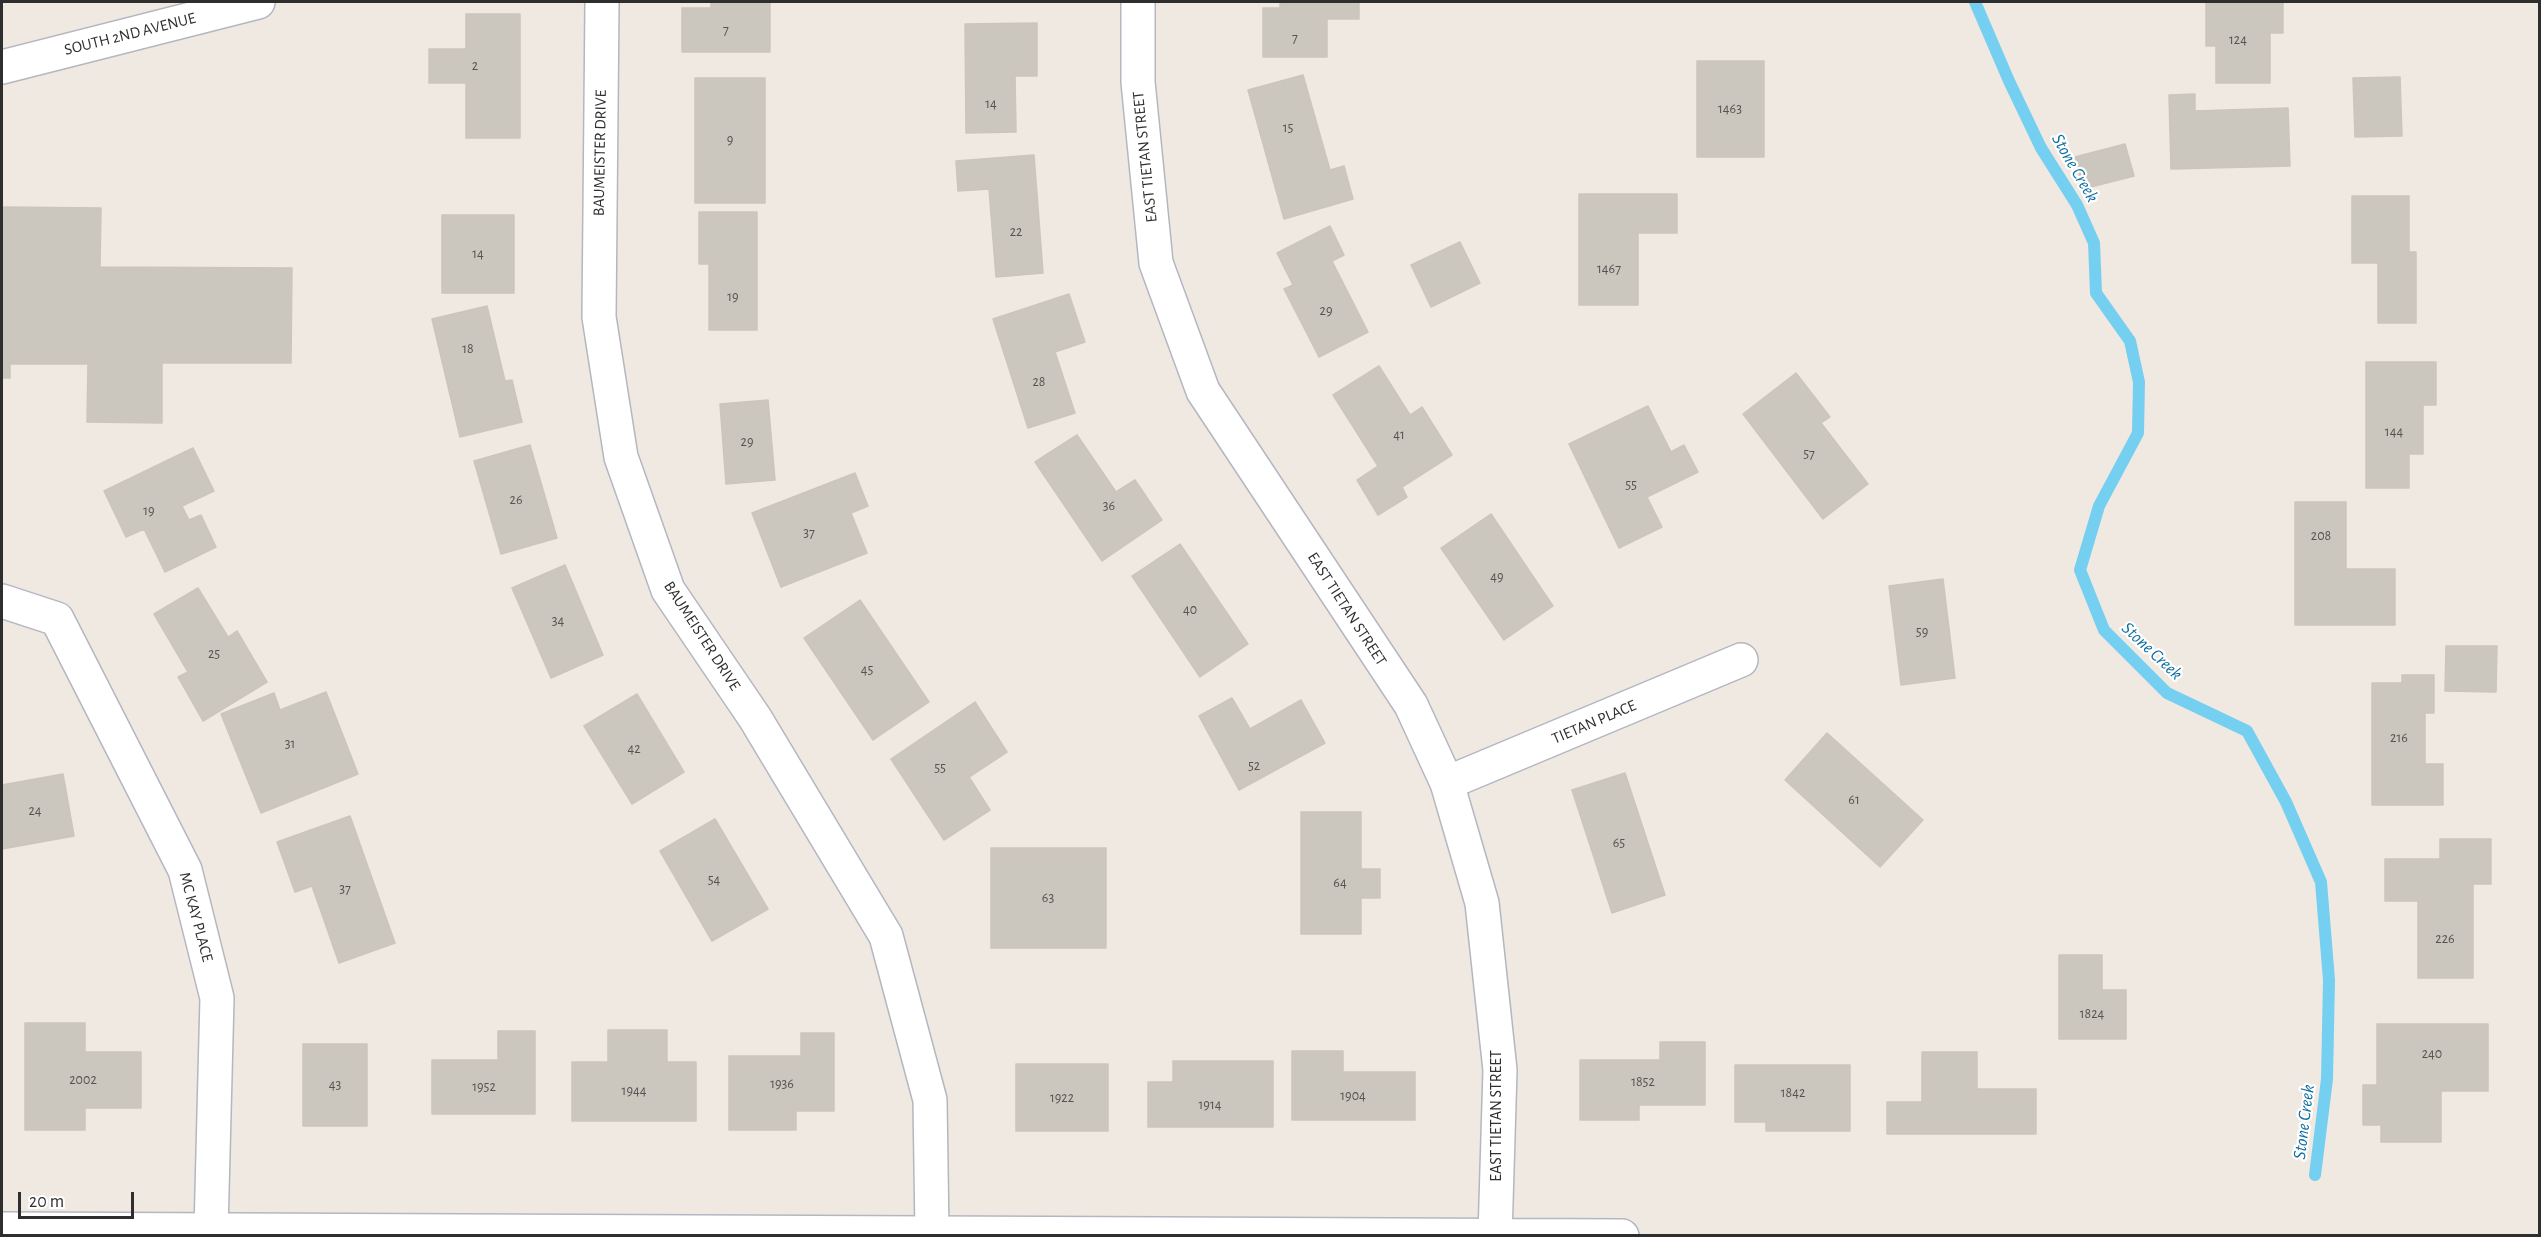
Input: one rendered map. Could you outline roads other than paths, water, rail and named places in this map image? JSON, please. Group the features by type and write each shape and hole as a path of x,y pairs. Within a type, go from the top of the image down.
{"main road":[{"name":"SOUTH 2ND AVENUE","path":"2,68 258,2"},
{"name":"BAUMEISTER DRIVE","path":"602,2 599,317 621,457 668,590 755,718 886,936 930,1100 932,1233"},
{"name":"EAST TIETAN STREET","path":"1138,2 1138,82 1156,263 1203,391 1411,705 1447,783 1482,903 1498,1058 1495,1235"},
{"name":"MC KAY PLACE","path":"2,601 57,619 185,870 218,998 211,1230"},
{"name":"TIETAN PLACE","path":"1447,783 1741,660"},
{"path":"2,1229 1622,1236"}],"waterway":[{"name":"Stone Creek","path":"1975,2 2041,148 2077,205 2094,243 2096,293 2130,341 2139,382 2138,433 2099,506 2080,570 2104,630 2167,693 2247,731 2286,802 2321,882 2329,980 2327,1079 2315,1175"}]}
